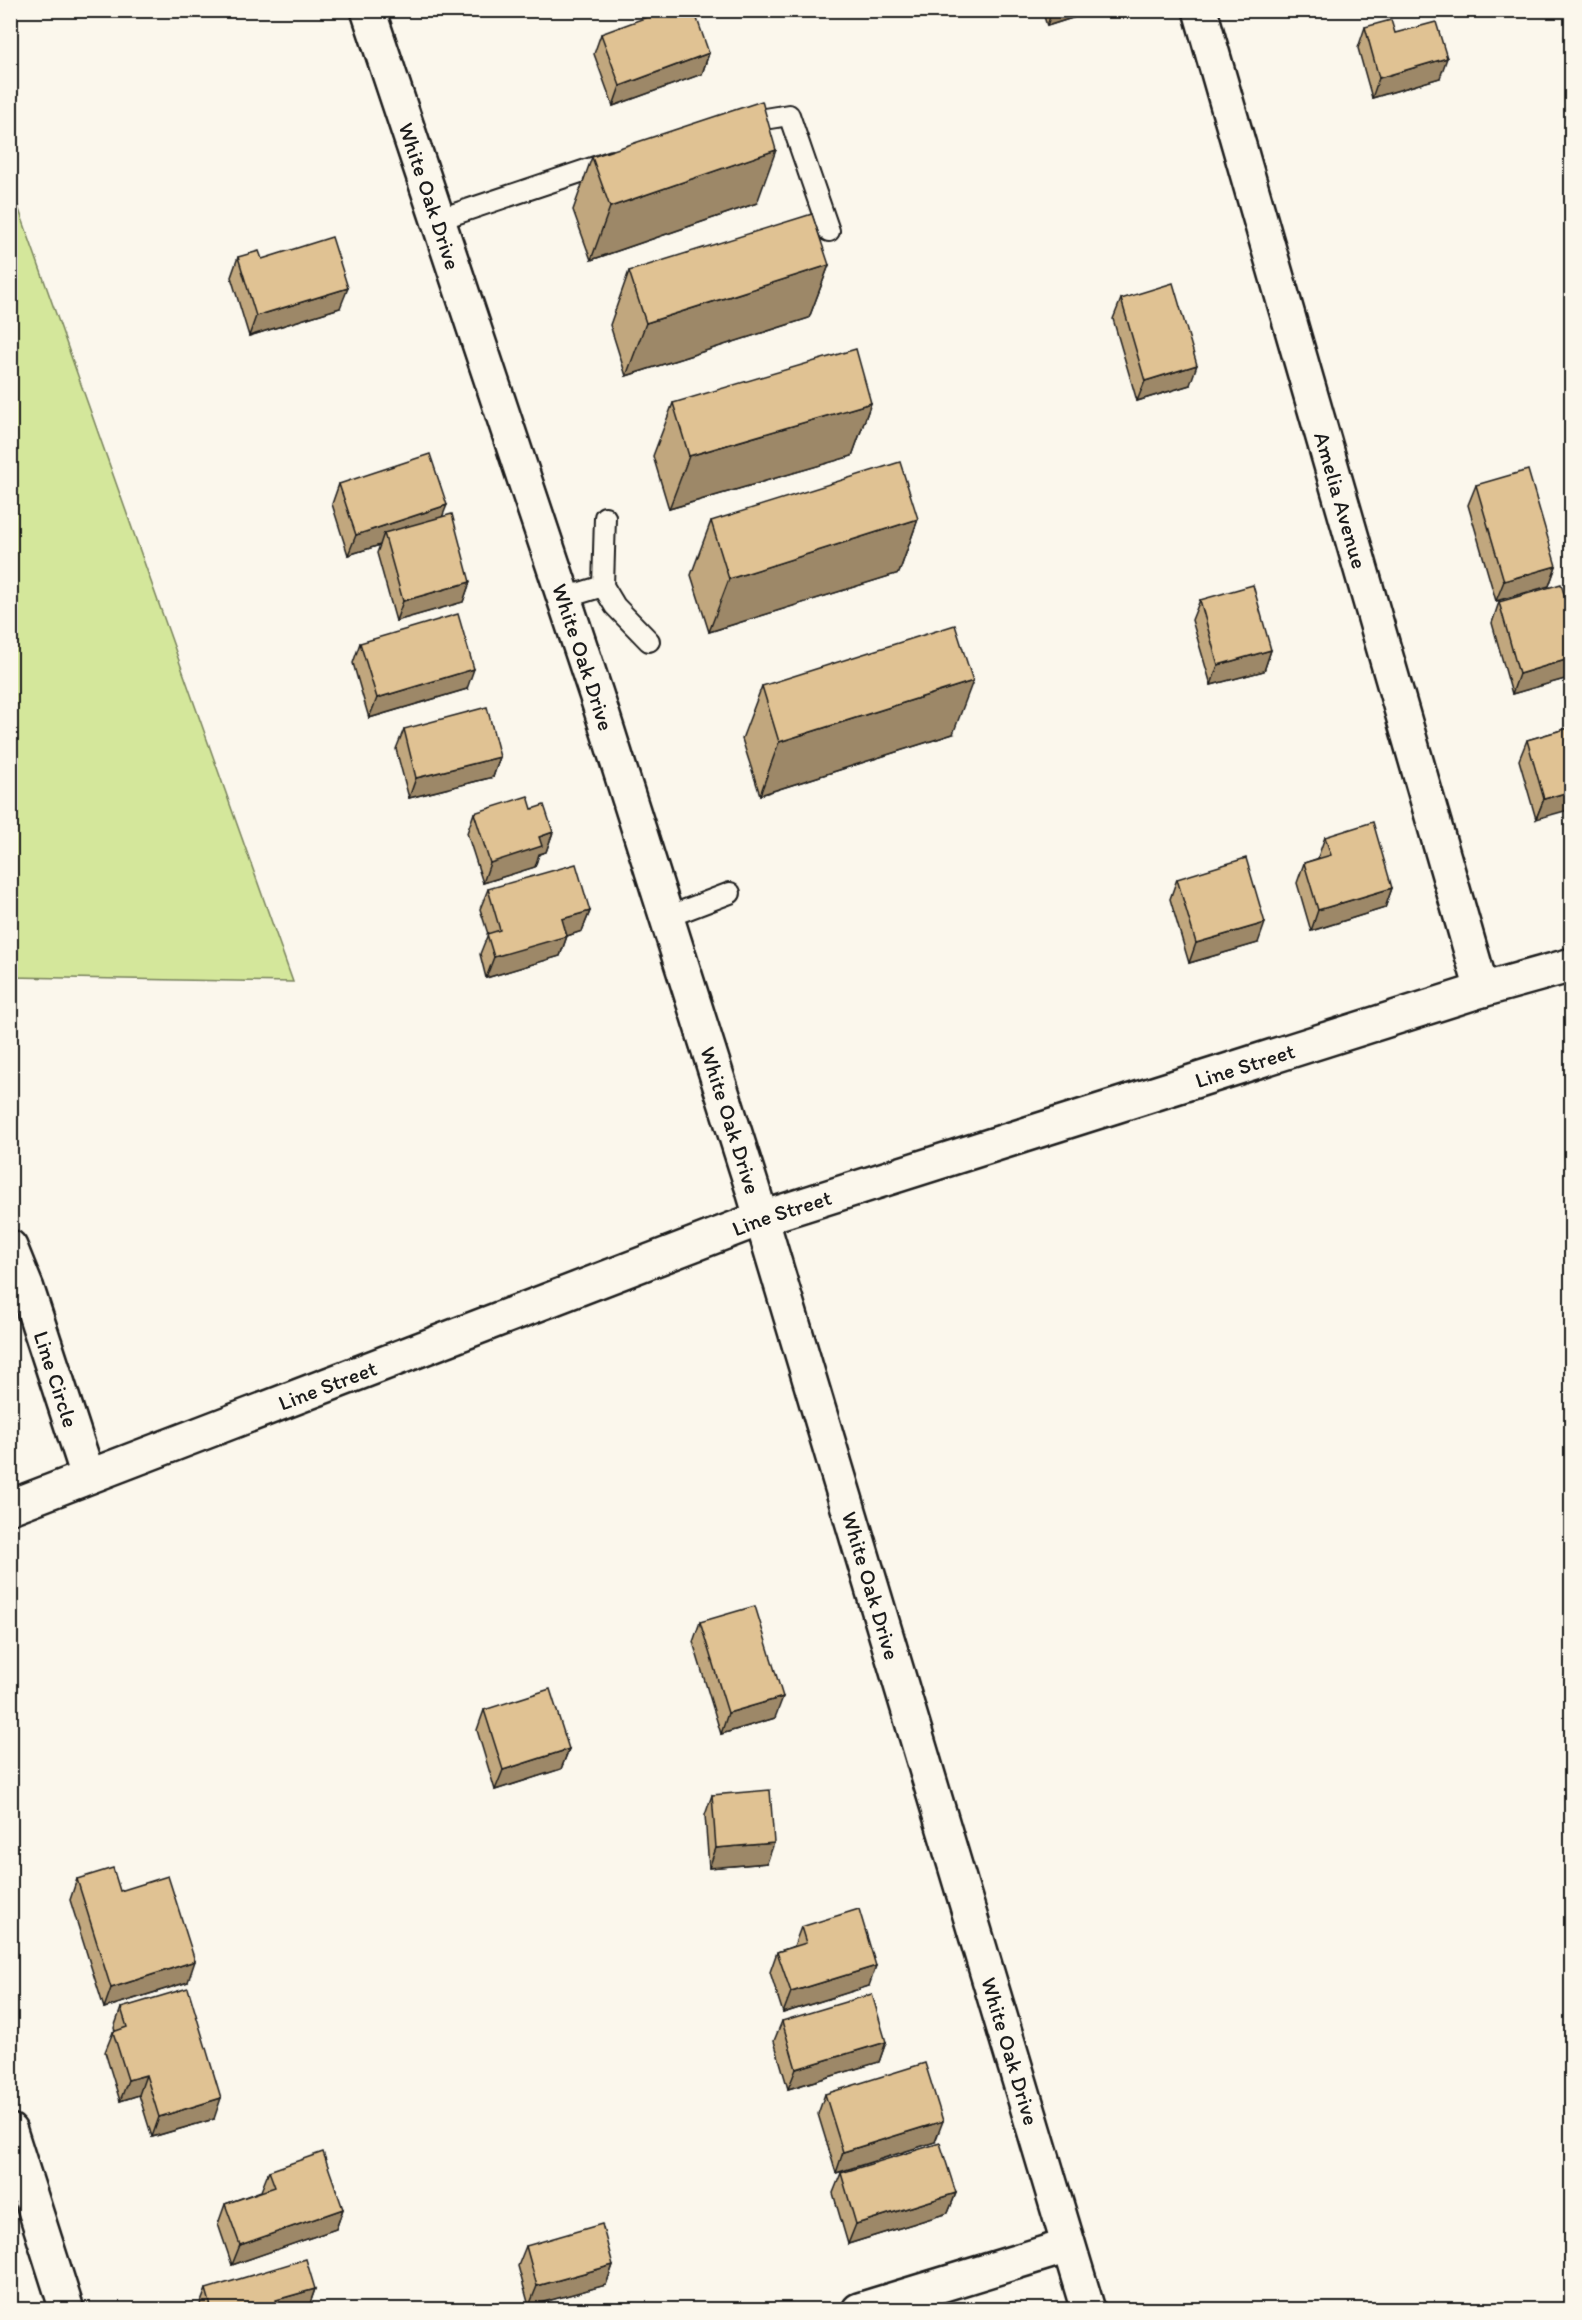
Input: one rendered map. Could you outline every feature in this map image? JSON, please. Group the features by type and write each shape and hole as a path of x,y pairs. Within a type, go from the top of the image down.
{"street":[{"name":"White Oak Drive","path":"368,10 564,598 762,1218 1088,2310"},
{"name":"Amelia Avenue","path":"1200,10 1482,990"},
{"name":"Line Street","path":"10,1506 762,1218 1482,990 1572,965"},
{"name":"Line Circle","path":"10,1247 27,1289 88,1476"},
{"path":"10,2131 67,2310"},
{"path":"859,2310 1068,2246"}],"lane":[{"path":"725,126 789,115 829,231"},
{"path":"437,220 626,157"},
{"path":"605,518 603,586 615,606 649,641"},
{"path":"564,598 603,586"},
{"path":"667,917 730,893"}],"green space":[{"path":"11,187 293,982 11,977"}],"building":[{"path":"666,10 694,10 709,53 620,86 601,34"},
{"path":"1391,20 1395,33 1436,22 1447,58 1379,78 1365,27"},
{"path":"762,101 776,150 610,207 592,157"},
{"path":"812,214 829,265 646,323 629,271"},
{"path":"332,237 348,288 256,316 238,257 259,251 262,259"},
{"path":"1173,283 1197,365 1145,381 1121,299"},
{"path":"856,349 871,403 689,456 673,403"},
{"path":"430,454 447,505 356,535 339,484"},
{"path":"900,462 918,519 729,579 711,521"},
{"path":"1528,470 1556,566 1504,581 1476,485"},
{"path":"452,514 470,582 403,601 384,533"},
{"path":"1561,584 1572,620 1572,658 1519,674 1499,602"},
{"path":"1253,585 1271,650 1218,665 1200,600"},
{"path":"458,614 474,669 377,698 360,643"},
{"path":"955,625 973,681 779,742 762,686"},
{"path":"487,707 500,757 416,778 404,729"},
{"path":"1572,727 1572,791 1544,799 1527,740"},
{"path":"528,796 532,809 544,805 553,832 539,837 542,846 490,863 474,813"},
{"path":"1373,822 1392,888 1318,910 1304,863 1331,855 1325,837"},
{"path":"1246,858 1265,923 1196,943 1177,879"},
{"path":"576,864 590,911 562,919 567,936 494,957 487,934 500,930 488,889"},
{"path":"755,1606 783,1697 728,1713 700,1622"},
{"path":"550,1689 569,1749 503,1770 484,1710"},
{"path":"770,1790 774,1843 716,1848 712,1795"},
{"path":"113,1868 120,1891 168,1876 195,1961 111,1988 77,1879"},
{"path":"859,1909 876,1966 791,1992 777,1952 806,1943 801,1927"},
{"path":"188,1988 221,2098 159,2117 146,2075 128,2080 113,2032 127,2027 121,2008"},
{"path":"872,1994 886,2042 796,2069 782,2021"},
{"path":"925,2063 943,2121 843,2152 825,2094"},
{"path":"940,2143 956,2193 856,2224 841,2173"},
{"path":"323,2152 343,2209 240,2245 225,2204 275,2187 269,2171"},
{"path":"602,2224 613,2265 537,2286 526,2246"},
{"path":"306,2259 315,2289 276,2300 279,2310 212,2310 206,2289"}]}
